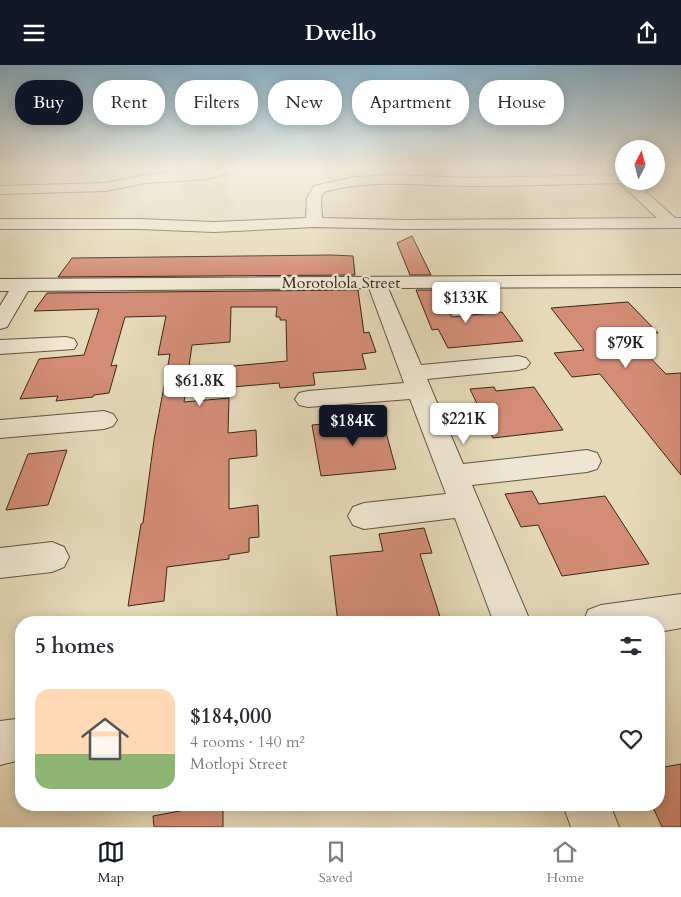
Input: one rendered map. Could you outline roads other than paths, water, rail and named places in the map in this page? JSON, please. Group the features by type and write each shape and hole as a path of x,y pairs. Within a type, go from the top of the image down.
{"street":[{"path":"314,205 314,222"},
{"path":"653,205 672,223 681,238"},
{"path":"0,224 139,224 214,227 314,222 403,225 508,225 603,222 672,223"},
{"name":"Morotolola Street","path":"0,285 681,281"},
{"path":"376,283 510,616"},
{"path":"0,323 22,285"},
{"path":"0,347 66,343"},
{"path":"308,399 518,363"},
{"path":"0,429 104,420"},
{"path":"454,476 587,461"},
{"path":"364,516 465,505"},
{"path":"0,563 52,557"},
{"path":"648,616 681,611"},
{"path":"588,811 595,827"}]}
